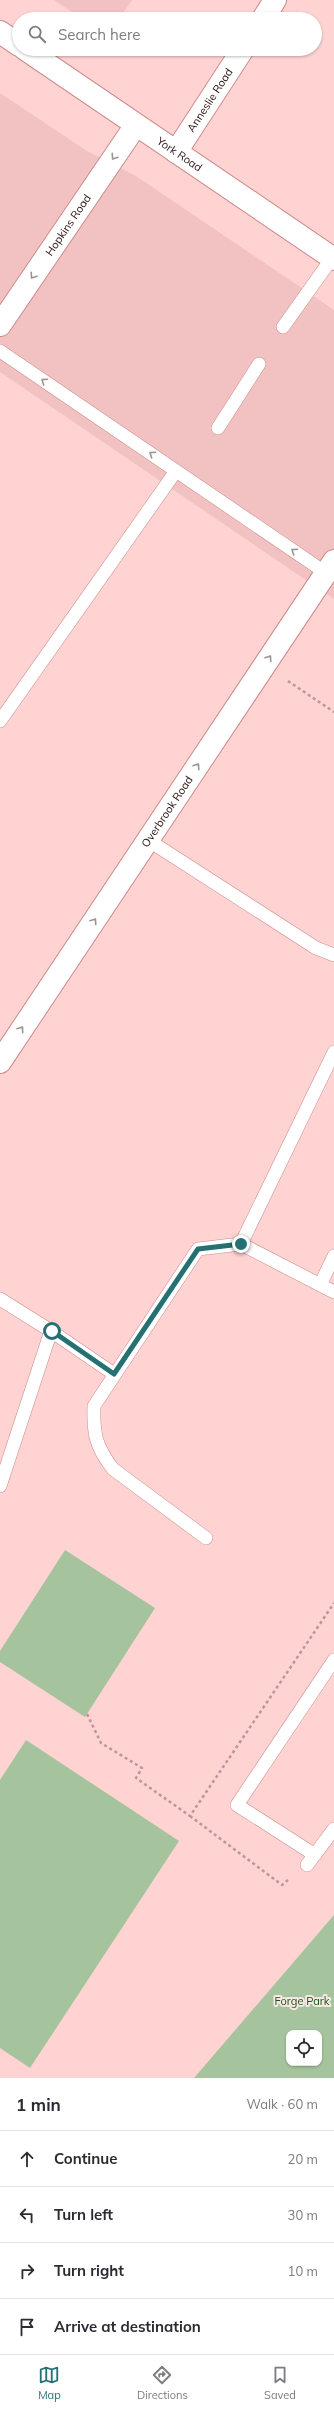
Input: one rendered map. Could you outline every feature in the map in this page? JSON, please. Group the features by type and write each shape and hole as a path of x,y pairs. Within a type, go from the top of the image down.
{"street":[{"path":"267,12 275,0"},
{"path":"0,32 12,40"},
{"name":"York Road","path":"35,56 333,259"},
{"name":"Anneslie Road","path":"176,152 238,56"},
{"name":"Hopkins Road","path":"0,325 136,125"},
{"name":"Overbrook Road","path":"1,1056 148,840 330,567"}],"lane":[{"path":"283,327 333,259"},
{"path":"0,351 176,471 330,567"},
{"path":"218,428 259,364"},
{"path":"0,721 176,471"},
{"path":"148,840 316,948 334,955"},
{"path":"241,1244 334,1052"},
{"path":"206,1538 113,1470 101,1454 93,1431 94,1406 198,1249 241,1244 334,1292"},
{"path":"320,1285 334,1256"},
{"path":"0,1299 52,1331 114,1374"},
{"path":"0,1486 52,1331"},
{"path":"334,1660 237,1805 311,1860 334,1829"}],"path":[{"path":"264,666 334,712"},
{"path":"190,1816 334,1603"},
{"path":"88,1714 101,1744 142,1768 136,1778 190,1816 282,1885 311,1860"}],"shaded area":[{"path":"54,0 132,0 124,12 72,12"},
{"path":"0,93 87,151 136,176 334,310 334,599 0,372"}],"green space":[{"path":"65,1550 155,1608 85,1717 0,1662 0,1651"},
{"path":"26,1740 179,1841 30,2068 0,2048 0,1780"},
{"name":"Forge Park","path":"334,1915 334,2078 194,2078"}],"route":[{"path":"52,1331 114,1374 198,1249 241,1244"}]}
